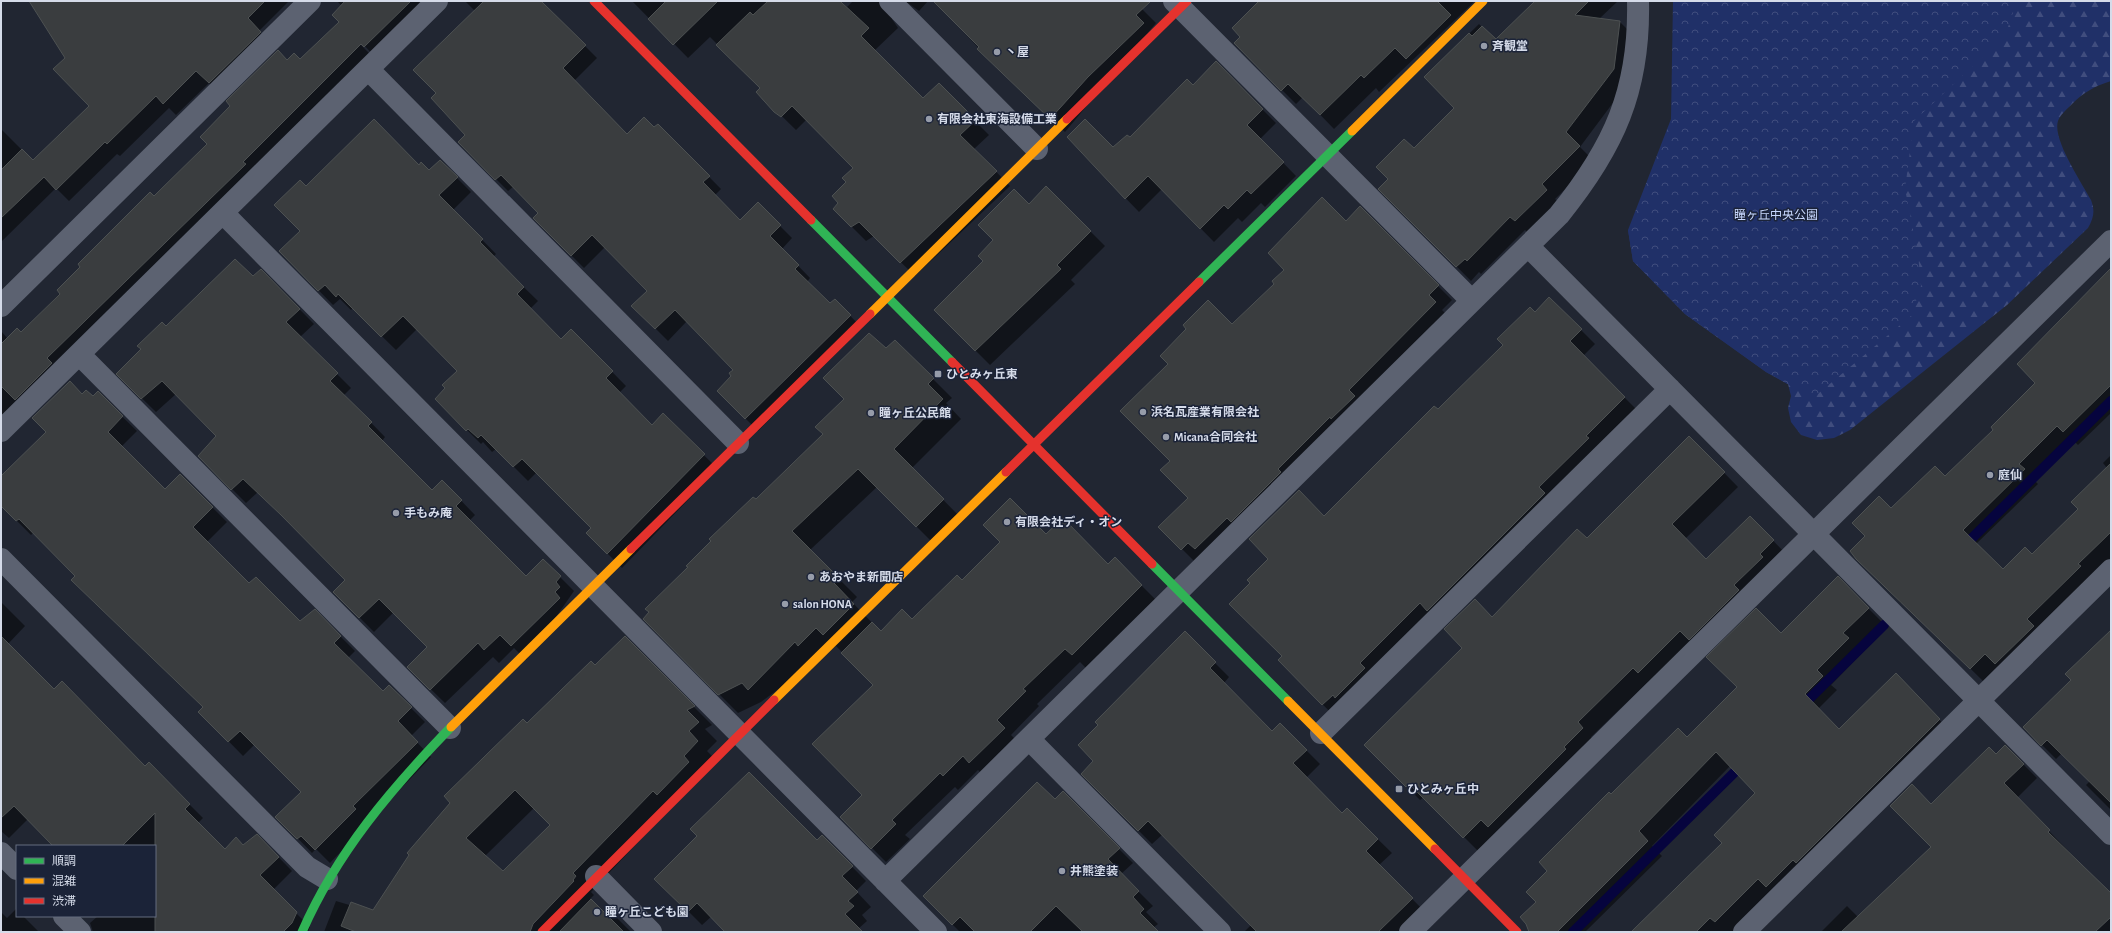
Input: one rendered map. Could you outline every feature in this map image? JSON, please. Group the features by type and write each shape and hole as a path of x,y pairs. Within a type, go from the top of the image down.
{"street":[{"path":"1,306 310,1"},
{"path":"1,431 437,1"},
{"path":"594,1 1517,932"},
{"path":"890,1 1037,149"},
{"path":"542,932 596,876 1483,1"},
{"path":"885,881 1559,215 1585,183 1606,148 1623,110 1633,70 1639,29 1638,1"},
{"path":"302,932 327,879 343,853 365,823 450,728 1037,149 1181,3 1327,155 1472,301"},
{"path":"368,69 738,443"},
{"path":"223,212 936,932"},
{"path":"1410,932 2111,241"},
{"path":"1528,246 2111,834"},
{"path":"79,354 450,728"},
{"path":"1320,733 1670,389"},
{"path":"1,559 307,867 327,879"},
{"path":"1744,932 2111,570"},
{"path":"1029,739 1220,932"},
{"path":"1,853 16,868"},
{"path":"596,876 651,932"},
{"path":"65,917 80,932"}],"green space":[{"name":"瞳ヶ丘中央公園","path":"1673,1 2017,1 2007,30 1992,48 1914,121 1905,189 1918,254 1921,286 1911,316 1813,398 1766,372 1685,314 1633,261 1628,230 1671,119"},
{"path":"1952,1 2111,1 2111,81 2095,87 2076,100 2060,117 2057,129 2063,149 2091,200 2093,207 2092,221 2088,228 2007,305 1850,430 1834,438 1817,440 1801,435 1791,422 1788,408 1791,396 1788,384 1766,372 1685,314 1633,261 1628,230 1868,173"}],"building":[{"path":"29,1 265,1 248,18 261,32 209,83 196,71 163,104 156,96 107,144 105,142 56,190 44,177 1,218 1,170 22,149 33,160 89,106 53,69 65,58"},
{"path":"345,1 411,1 364,47 361,44 243,162 246,164 47,358 52,363 15,400 1,386 1,344 17,328 21,332 60,294 57,290 80,267 78,264 150,192 154,196 207,144 200,137 230,106 226,101 278,50 287,60 294,53 300,59 339,22 332,15"},
{"path":"484,1 541,1 586,45 563,68 627,134 644,117 654,127 658,124 710,176 703,182 740,220 758,202 781,225 770,236 799,265 795,269 830,303 835,299 851,315 745,419 717,391 731,376 729,373 733,370 675,310 655,329 631,306 647,291 592,235 571,256 533,218 538,213 501,175 495,180 458,142 465,135 431,98 436,93 413,70"},
{"path":"666,1 718,1 673,45 648,19"},
{"path":"768,1 840,1 869,28 861,36 923,98 939,83 976,120 960,135 997,171 900,263 859,222 851,227 833,209 838,203 832,196 846,182 842,178 853,168 792,106 781,117 774,112 756,92 760,88 716,45 750,12 753,15"},
{"path":"933,1 1151,1 1136,15 1144,23 1088,77 1050,119 977,49 979,47"},
{"path":"1259,1 1437,1 1451,15 1406,59 1395,48 1364,78 1361,75 1320,115 1288,84 1281,91 1234,43 1240,37 1232,28"},
{"path":"1535,1 1589,1 1575,15 1620,21 1614,69 1566,132 1580,146 1542,184 1547,190 1515,221 1510,217 1467,261 1465,259 1456,267 1378,189 1388,179 1376,167 1404,139 1414,148 1454,108 1424,77 1469,33 1472,36 1482,26 1496,39"},
{"path":"1216,61 1263,109 1247,125 1284,162 1251,194 1247,190 1228,209 1224,205 1200,229 1148,176 1125,199 1067,137 1085,119 1113,147 1127,135 1130,137 1187,79 1193,85"},
{"path":"374,119 419,165 421,162 429,170 440,160 458,177 439,195 483,239 480,242 524,287 517,294 561,339 571,329 613,371 606,378 652,425 663,413 705,454 607,554 586,533 591,528 522,459 513,467 481,435 478,438 468,429 466,431 435,399 445,388 442,385 457,371 403,316 381,337 338,294 336,297 325,285 318,291 279,251 300,231 274,205 300,180 306,186"},
{"path":"1046,186 1091,231 1057,265 1061,269 975,351 934,310 983,261 978,256 993,240 978,225 1014,189 1029,204"},
{"path":"1322,197 1346,221 1360,206 1439,285 1429,295 1436,302 1349,390 1355,396 1331,419 1330,417 1278,469 1281,472 1231,522 1227,518 1195,549 1188,543 1181,550 1158,527 1188,498 1160,470 1170,461 1120,411 1168,364 1160,356 1186,329 1183,325 1208,300 1232,324 1274,284 1272,281 1284,270 1268,253"},
{"path":"235,259 253,276 261,269 300,309 286,322 338,373 330,381 372,422 368,426 432,490 442,480 462,500 456,506 526,576 543,559 561,576 556,582 560,587 555,592 560,598 511,646 500,635 484,650 478,643 430,690 407,667 427,647 379,599 359,618 333,592 345,580 281,515 243,479 231,490 198,456 216,436 162,381 141,399 116,374 141,349 137,346 162,322 166,326"},
{"path":"2111,268 2111,385 2063,432 2057,426 2019,464 2025,469 1963,530 2003,569 2025,547 2032,554 2078,509 2071,502 2111,463 2111,532 2078,564 2081,566 2027,619 2034,626 1995,664 1985,654 1970,669 1856,559 1850,551 1865,536 1852,523 1879,496 1891,508 1935,466 1945,476 1993,430 1991,427 2035,383 2017,364"},
{"path":"1549,297 1582,329 1570,341 1625,397 1586,436 1589,438 1539,487 1545,493 1427,611 1420,603 1360,663 1365,668 1335,698 1333,695 1322,705 1278,660 1282,656 1229,604 1250,583 1247,580 1268,559 1249,539 1299,490 1324,516 1434,406 1438,409 1503,345 1497,339 1530,307 1535,312"},
{"path":"869,333 886,348 895,340 934,378 928,384 943,399 894,449 944,499 916,527 858,469 792,531 839,578 834,583 854,604 823,635 816,628 798,646 795,642 748,690 742,683 718,695 643,619 649,612 645,609 688,567 686,566 711,541 709,539 753,497 756,499 823,434 815,427 844,399 823,378"},
{"path":"70,381 82,394 86,390 93,396 98,391 123,416 108,432 165,489 180,474 213,507 193,527 249,583 256,577 300,621 315,609 341,636 334,643 383,691 389,685 412,707 398,721 418,742 353,806 356,809 315,850 301,836 297,839 275,817 301,792 240,731 228,742 198,712 203,707 71,580 75,576 19,519 16,521 1,506 1,476 46,432 32,418"},
{"path":"1689,436 1725,472 1672,524 1706,559 1750,516 1774,540 1760,554 1763,557 1734,585 1739,590 1689,640 1680,631 1638,673 1633,668 1578,722 1583,728 1564,747 1566,749 1488,827 1481,820 1463,838 1409,784 1406,787 1364,745 1462,648 1444,629 1475,599 1492,617 1577,529 1587,538"},
{"path":"1010,498 1046,534 1063,518 1108,564 1115,557 1142,585 1072,655 1065,649 1023,689 1026,691 997,720 1005,728 969,763 963,756 943,776 940,773 892,820 896,824 871,849 840,817 862,795 812,744 873,685 841,653 872,622 881,631 902,609 912,619 957,575 962,580 1000,542 983,525"},
{"path":"1838,576 1869,608 1843,633 1849,638 1817,670 1823,676 1805,694 1839,729 1896,673 1940,719 1796,863 1793,860 1766,887 1758,879 1715,922 1710,918 1696,932 1631,932 1722,843 1714,835 1755,793 1716,752 1639,831 1648,841 1557,932 1529,932 1526,924 1520,917 1536,902 1526,892 1547,871 1539,862 1609,792 1611,794 1678,728 1687,737 1737,687 1706,657 1756,608 1781,633"},
{"path":"2111,630 2111,803 2047,740 2041,746 2023,727 2071,680 2065,674"},
{"path":"1185,631 1216,662 1210,668 1272,731 1280,723 1307,750 1293,763 1342,813 1347,808 1378,839 1366,851 1413,898 1378,932 1257,932 1148,821 1138,831 1081,774 1093,761 1078,745 1098,725 1095,722"},
{"path":"1,636 54,689 62,681 145,766 149,762 190,804 185,809 225,849 236,837 243,845 257,834 279,857 260,875 297,912 292,923 283,932 155,932 155,813 123,845 52,845 14,806 1,818"},
{"path":"625,636 695,706 687,710 699,722 689,731 698,741 684,756 689,762 657,795 653,791 573,873 576,876 573,880 574,881 533,924 530,932 356,932 341,926 351,902 373,910 409,855 407,853 450,803 444,796 523,719 527,723 591,661 595,665","holes":["515,790 550,825 503,871 466,838"]},
{"path":"2005,745 2024,764 2004,783 2050,830 2048,832 2111,893 2111,917 2095,932 1841,932 1931,847 1890,806 1912,784 1931,804 1989,747 1996,754"},
{"path":"749,772 817,840 822,835 853,866 842,876 858,892 848,901 854,906 845,914 863,932 725,932 697,903 688,912 654,879 697,836 690,829"},
{"path":"1037,782 1055,799 1063,791 1120,848 1108,859 1139,891 1133,897 1144,909 1140,913 1159,932 1083,932 1056,906 1030,932 975,932 960,917 952,925 923,896"},
{"name":"瞳ヶ丘こども園","path":"591,899 624,932 559,932"}],"waterway":[{"path":"1963,547 2111,401"},
{"path":"1801,707 1884,625"},
{"path":"1573,932 1744,763"}],"traffic: fast":[{"path":"1199,282 1352,131"},
{"path":"811,220 952,362"},
{"path":"1152,564 1288,701"},
{"path":"302,932 332,875 367,823 407,774 451,727"}],"traffic: slow":[{"path":"1352,131 1483,1"},
{"path":"870,314 1067,119"},
{"path":"774,700 1006,472"},
{"path":"451,727 631,549"},
{"path":"1288,701 1435,849"}],"traffic: jam":[{"path":"594,1 811,220"},
{"path":"1067,119 1187,1"},
{"path":"1006,472 1199,282"},
{"path":"631,549 870,314"},
{"path":"952,362 1152,564"},
{"path":"542,932 774,700"},
{"path":"1435,849 1517,932"}],"place":[{"name":"斉観堂","path":"1484,46"},
{"name":"丶屋","path":"997,52"},
{"name":"有限会社東海設備工業","path":"929,119"},
{"name":"ひとみヶ丘東","path":"938,374"},
{"name":"浜名瓦産業有限会社","path":"1143,412"},
{"name":"瞳ヶ丘公民館","path":"871,413"},
{"name":"Micana合同会社","path":"1166,437"},
{"name":"庭仙","path":"1990,475"},
{"name":"手もみ庵","path":"396,513"},
{"name":"有限会社ディ・オン","path":"1007,522"},
{"name":"あおやま新聞店","path":"811,577"},
{"name":"salon HONA","path":"785,604"},
{"name":"ひとみヶ丘中","path":"1399,789"},
{"name":"井熊塗装","path":"1062,871"},
{"name":"瞳ヶ丘こども園","path":"597,912"}]}
